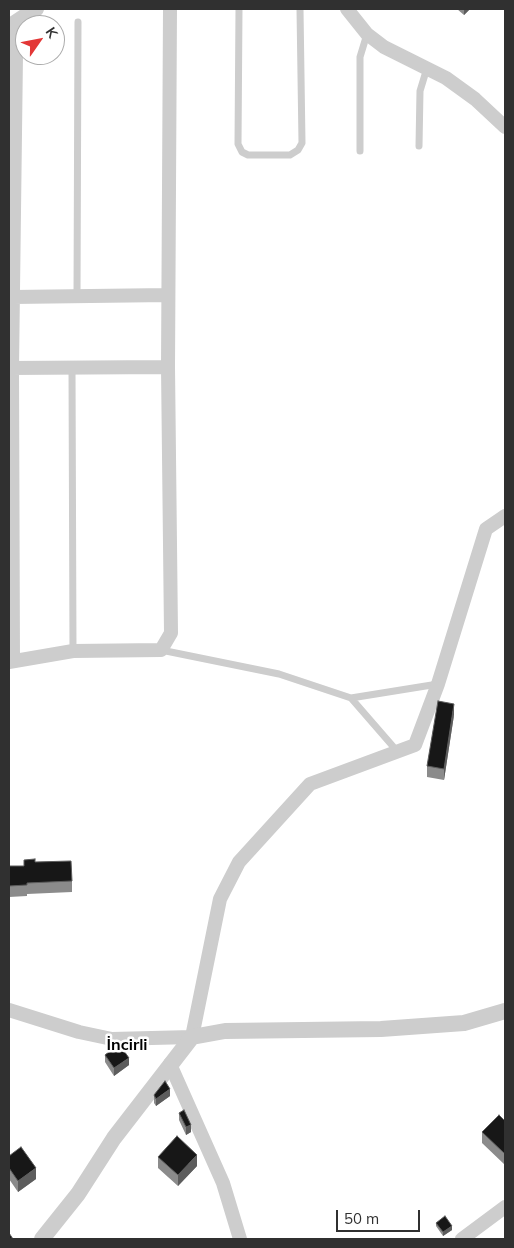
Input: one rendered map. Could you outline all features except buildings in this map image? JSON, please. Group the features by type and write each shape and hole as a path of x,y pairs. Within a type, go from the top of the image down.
{"street":[{"path":"36,9 9,28 16,54 10,368 11,661 73,651 161,650 168,641 171,625 168,367 170,9"},
{"path":"347,9 367,34 384,47 427,68 462,89 505,127"},
{"path":"11,297 168,295"},
{"path":"10,368 168,367"},
{"path":"42,1239 78,1194 114,1138 192,1037 220,898 239,862 310,784 415,745 438,684 486,529 505,516"},
{"path":"9,1010 79,1032 112,1038 192,1037 225,1031 381,1029 464,1023 505,1011"},
{"path":"170,1064 223,1183 240,1239"},
{"path":"462,1239 505,1206"}],"lane":[{"path":"239,9 238,144 242,152 248,155 290,155 301,147 300,9"},
{"path":"77,296 78,22"},
{"path":"360,151 360,57 367,34"},
{"path":"419,146 420,92 427,68"},
{"path":"72,368 73,651"},
{"path":"161,650 279,674 351,698 438,684"},
{"path":"351,698 397,751"}],"district":[{"name":"İncirli","path":"127,1045"}]}
